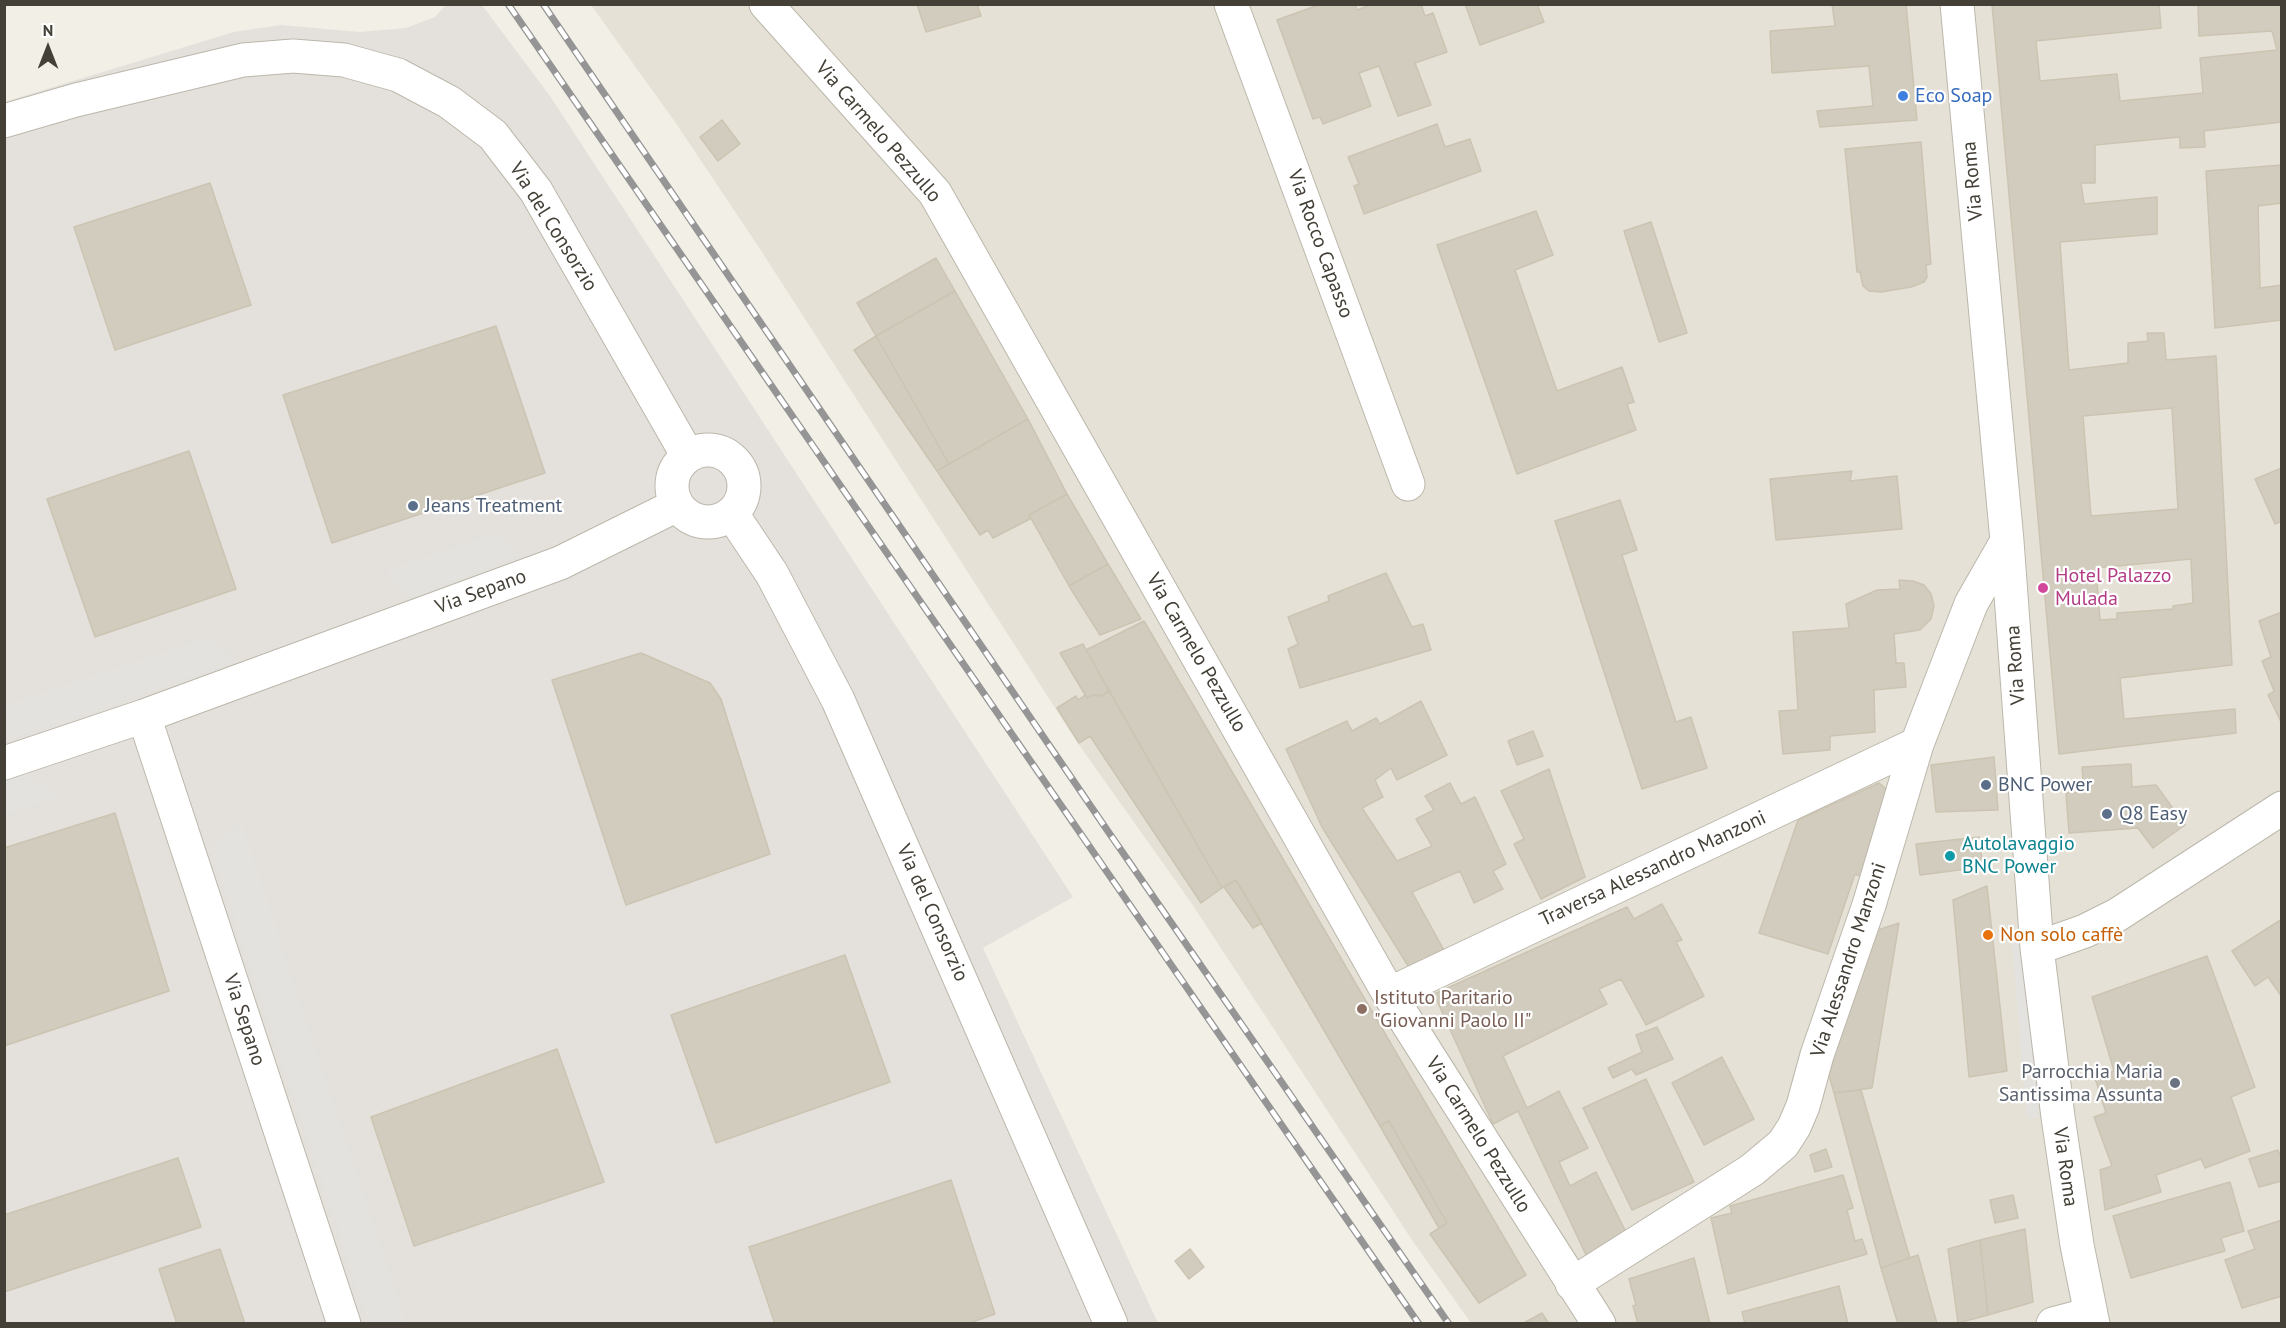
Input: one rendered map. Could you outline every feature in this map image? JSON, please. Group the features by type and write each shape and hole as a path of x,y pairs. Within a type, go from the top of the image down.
{"street":[{"name":"Via Carmelo Pezzullo","path":"766,4 935,193 1389,994 1599,1323"},
{"name":"Via Rocco Capasso","path":"1232,4 1408,484"},
{"name":"Via Roma","path":"1957,4 2007,541 2037,948 2059,1129 2091,1320"},
{"name":"Via del Consorzio","path":"4,121 76,100 243,60 293,56 344,60 398,75 449,102 493,135 536,191 688,456"},
{"path":"698,451 720,452 731,458 739,468 744,479 744,492 740,504 732,514 721,520 703,521 685,514 677,505 673,495 674,473 688,456 698,451"},
{"name":"Via Sepano","path":"4,763 144,716 560,563 677,505"},
{"name":"Via del Consorzio","path":"732,514 772,574 838,700 1111,1323"},
{"name":"Via Alessandro Manzoni","path":"1572,1284 1752,1170 1783,1144 1794,1127 1803,1106 1817,1055 1869,905 1917,744 1971,604 2007,541"},
{"name":"Via Sepano","path":"144,716 344,1323"},
{"name":"Traversa Alessandro Manzoni","path":"1389,994 1917,744"},
{"path":"2037,948 2085,931 2117,915 2282,808"},
{"path":"2053,1323 2091,1320"}],"shaded area":[{"path":"446,5 482,5 550,96 1073,897 983,948 1158,1323 5,1323 4,102 234,32 281,25 359,32 406,28 435,17"},
{"path":"591,5 2281,5 2281,1323 1471,1323 1414,1243 1192,904 1077,742 760,249 675,122"},
{"path":"496,533 520,555 412,598 385,571"},
{"path":"209,637 239,661 5,741 5,706"},
{"path":"22,773 60,796 5,815 4,779"},
{"path":"241,823 406,1323 369,1323 211,848"},
{"path":"2012,943 2027,943 2039,1117 2027,1119"}],"building":[{"path":"917,4 977,4 981,16 926,32"},
{"path":"1321,4 1355,4 1357,10 1373,4 1421,4 1425,16 1433,13 1447,52 1415,63 1431,105 1398,116 1379,66 1359,73 1371,106 1323,124 1320,117 1313,119 1277,20"},
{"path":"1465,4 1537,4 1544,22 1480,45"},
{"path":"1832,4 1906,4 1917,120 1820,127 1817,111 1873,106 1869,66 1772,73 1770,31 1835,26"},
{"path":"1992,4 2159,4 2161,28 2036,41 2040,81 2117,74 2120,101 2203,93 2200,58 2277,50 2272,31 2199,36 2198,4 2282,4 2282,122 2204,131 2205,147 2180,148 2180,137 2095,145 2095,183 2081,183 2084,204 2157,197 2157,234 2060,242 2069,370 2128,363 2128,343 2148,341 2147,333 2164,333 2166,360 2216,356 2232,665 2120,678 2124,719 2235,709 2236,733 2059,754","holes":["2172,408 2178,509 2091,516 2083,416","2191,559 2193,603 2173,606 2173,609 2117,613 2117,619 2100,620 2096,568"]},
{"path":"722,120 740,144 718,161 700,137"},
{"path":"1437,124 1445,147 1470,139 1481,171 1364,214 1354,186 1359,184 1348,157"},
{"path":"1921,142 1931,264 1926,265 1927,277 1924,282 1911,287 1881,292 1869,291 1863,286 1860,272 1857,272 1845,149"},
{"path":"2282,165 2282,203 2258,206 2260,288 2282,285 2282,320 2215,328 2206,171"},
{"path":"210,183 251,305 115,350 74,227"},
{"path":"1536,211 1553,255 1515,270 1557,391 1622,367 1634,402 1627,404 1636,430 1517,474 1437,245"},
{"path":"1651,222 1687,333 1659,342 1624,231"},
{"path":"936,258 955,291 876,336 857,303"},
{"path":"955,291 1028,419 949,464 876,336"},
{"path":"496,326 545,473 332,543 283,395"},
{"path":"876,336 949,464 937,471 854,350"},
{"path":"1028,419 1067,494 1029,515 1030,519 993,538 988,530 980,535 937,471"},
{"path":"189,451 236,589 95,637 47,499"},
{"path":"2282,468 2282,521 2275,524 2255,479"},
{"path":"1852,471 1850,481 1897,476 1902,529 1776,540 1770,479"},
{"path":"1067,494 1108,564 1069,586 1029,515"},
{"path":"1620,500 1637,550 1622,555 1676,722 1691,717 1707,768 1642,789 1555,521"},
{"path":"1108,564 1141,619 1100,635 1069,586"},
{"path":"1386,573 1412,627 1423,624 1431,650 1300,688 1288,649 1298,644 1288,617 1329,601 1328,596"},
{"path":"1899,580 1924,585 1931,594 1934,606 1931,619 1920,630 1894,634 1896,663 1904,663 1906,687 1874,690 1875,732 1830,736 1830,750 1783,754 1779,711 1798,710 1793,632 1849,628 1846,604 1877,590 1900,589"},
{"path":"2282,612 2282,724 2268,695 2274,691 2262,661 2271,657 2259,621"},
{"path":"1144,621 1526,1275 1479,1303 1430,1234 1447,1223 1389,1121 1380,1126 1236,880 1222,888 1086,650"},
{"path":"1083,644 1109,691 1101,696 1093,695 1087,698 1060,653"},
{"path":"641,653 710,683 721,699 770,854 626,905 552,680"},
{"path":"1109,691 1222,888 1201,903 1090,736 1079,743 1057,708 1076,696 1078,700 1085,695 1087,698 1093,695 1101,696"},
{"path":"1421,701 1447,755 1397,780 1391,768 1375,780 1383,797 1362,808 1397,861 1432,846 1416,819 1434,810 1425,796 1450,783 1461,804 1475,797 1506,864 1493,871 1503,889 1474,903 1460,871 1412,892 1445,952 1410,969 1322,827 1286,749 1347,721 1352,731 1376,718 1380,724"},
{"path":"1533,731 1543,756 1517,765 1508,741"},
{"path":"1994,757 1998,810 1936,812 1931,765"},
{"path":"2131,764 2132,787 2156,785 2185,825 2153,848 2138,828 2069,833 2066,793 2084,792 2082,767"},
{"path":"1549,769 1585,877 1541,899 1514,844 1524,839 1501,791"},
{"path":"1879,783 1891,793 1862,877 1855,874 1828,954 1759,933 1798,820"},
{"path":"115,813 169,991 4,1046 4,848"},
{"name":"Autolavaggio BNC Power","path":"1979,837 1983,867 1920,875 1916,844"},
{"path":"1236,880 1262,923 1253,928 1224,887"},
{"path":"1987,886 2007,1071 1969,1077 1953,900"},
{"path":"1662,904 1682,940 1676,942 1704,996 1646,1025 1621,979 1599,989 1607,1004 1503,1056 1527,1108 1559,1091 1588,1148 1559,1162 1570,1186 1596,1172 1628,1236 1587,1257 1518,1111 1493,1124 1434,994 1627,907 1634,919"},
{"path":"2282,919 2282,997 2268,977 2255,986 2232,951"},
{"path":"1899,923 1872,1088 1834,1093 1827,1069 1872,932"},
{"path":"845,955 890,1082 716,1143 671,1015"},
{"name":"Parrocchia Maria Santissima Assunta","path":"2207,956 2255,1087 2231,1097 2250,1151 2205,1168 2201,1159 2156,1175 2161,1192 2105,1210 2100,1170 2112,1166 2094,1117 2106,1113 2095,1078 2114,1071 2092,997"},
{"path":"1657,1027 1673,1059 1636,1075 1632,1069 1613,1078 1608,1068 1642,1052 1636,1035"},
{"path":"557,1049 604,1182 414,1246 371,1117"},
{"path":"1722,1057 1754,1119 1704,1145 1672,1083"},
{"path":"1646,1079 1694,1182 1632,1210 1583,1108"},
{"path":"1861,1090 1910,1258 1881,1268 1834,1093"},
{"path":"1389,1121 1447,1223 1439,1228 1380,1126"},
{"path":"1826,1149 1832,1167 1815,1172 1810,1155"},
{"path":"2278,1150 2282,1161 2282,1181 2259,1187 2249,1159"},
{"path":"178,1158 201,1227 4,1292 4,1215"},
{"path":"1843,1175 1853,1208 1847,1210 1855,1241 1862,1239 1867,1254 1728,1294 1711,1218 1732,1213 1730,1206"},
{"path":"951,1180 995,1314 967,1324 775,1324 749,1247"},
{"path":"2230,1182 2244,1231 2221,1238 2225,1251 2131,1278 2113,1216"},
{"path":"2013,1195 2018,1218 1995,1223 1990,1200"},
{"path":"2282,1220 2282,1296 2242,1308 2225,1260 2255,1249 2248,1231"},
{"path":"2025,1229 2033,1302 1988,1315 1980,1240"},
{"path":"1980,1240 1988,1315 1958,1323 1948,1249"},
{"path":"220,1249 245,1324 177,1324 159,1269"},
{"path":"1190,1249 1204,1267 1189,1279 1175,1261"},
{"path":"1918,1255 1937,1324 1898,1324 1881,1268"},
{"path":"1694,1258 1710,1324 1638,1324 1629,1279"},
{"path":"1839,1286 1848,1324 1745,1324 1742,1312"},
{"path":"1542,1313 1549,1324 1522,1324"}],"railway":[{"path":"508,4 1419,1324"},
{"path":"543,4 1105,827 1449,1324"}],"place":[{"name":"Eco Soap","path":"1903,96"},
{"name":"Jeans Treatment","path":"413,506"},
{"name":"Hotel Palazzo Mulada","path":"2043,588"},
{"name":"BNC Power","path":"1986,785"},
{"name":"Q8 Easy","path":"2107,814"},
{"name":"Autolavaggio BNC Power","path":"1950,856"},
{"name":"Non solo caffè","path":"1988,935"},
{"name":"Istituto Paritario \"Giovanni Paolo II\"","path":"1362,1009"},
{"name":"Parrocchia Maria Santissima Assunta","path":"2175,1083"}]}
